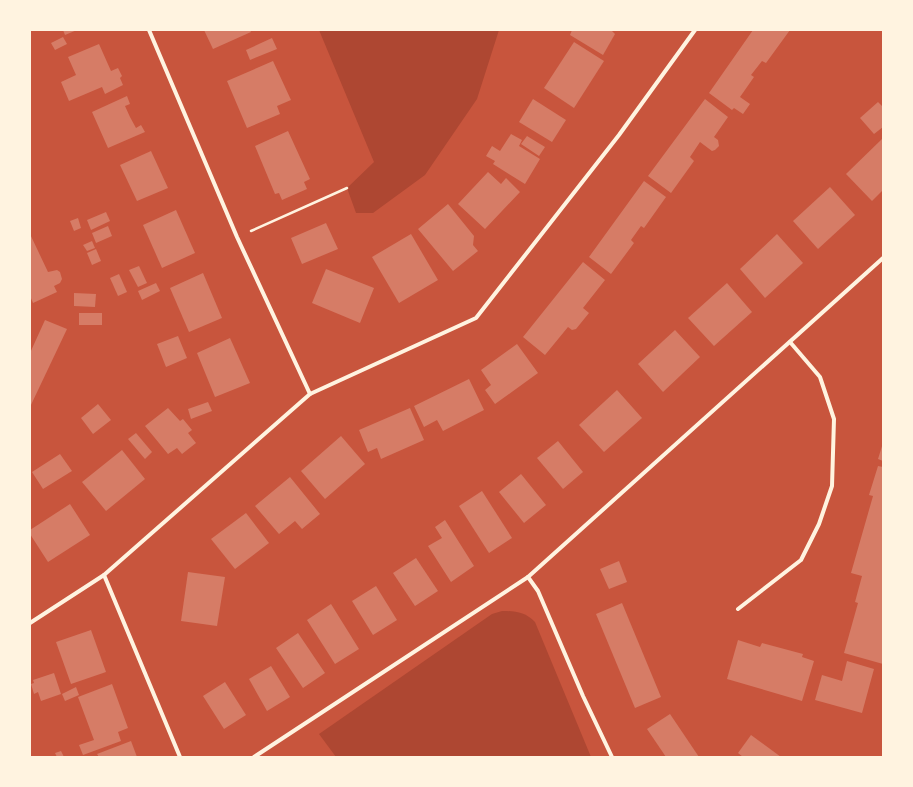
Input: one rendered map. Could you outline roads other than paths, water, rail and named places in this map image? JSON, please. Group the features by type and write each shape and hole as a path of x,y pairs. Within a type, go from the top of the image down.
{"street":[{"path":"149,30 237,237 310,394"},
{"path":"30,623 104,575 310,394 476,318 619,135 695,30"},
{"path":"254,757 528,577 883,258"},
{"path":"738,609 801,560 820,524 832,486 834,419 820,377 790,342"},
{"path":"104,575 180,757"},
{"path":"528,577 538,592 583,696 612,757"}]}
